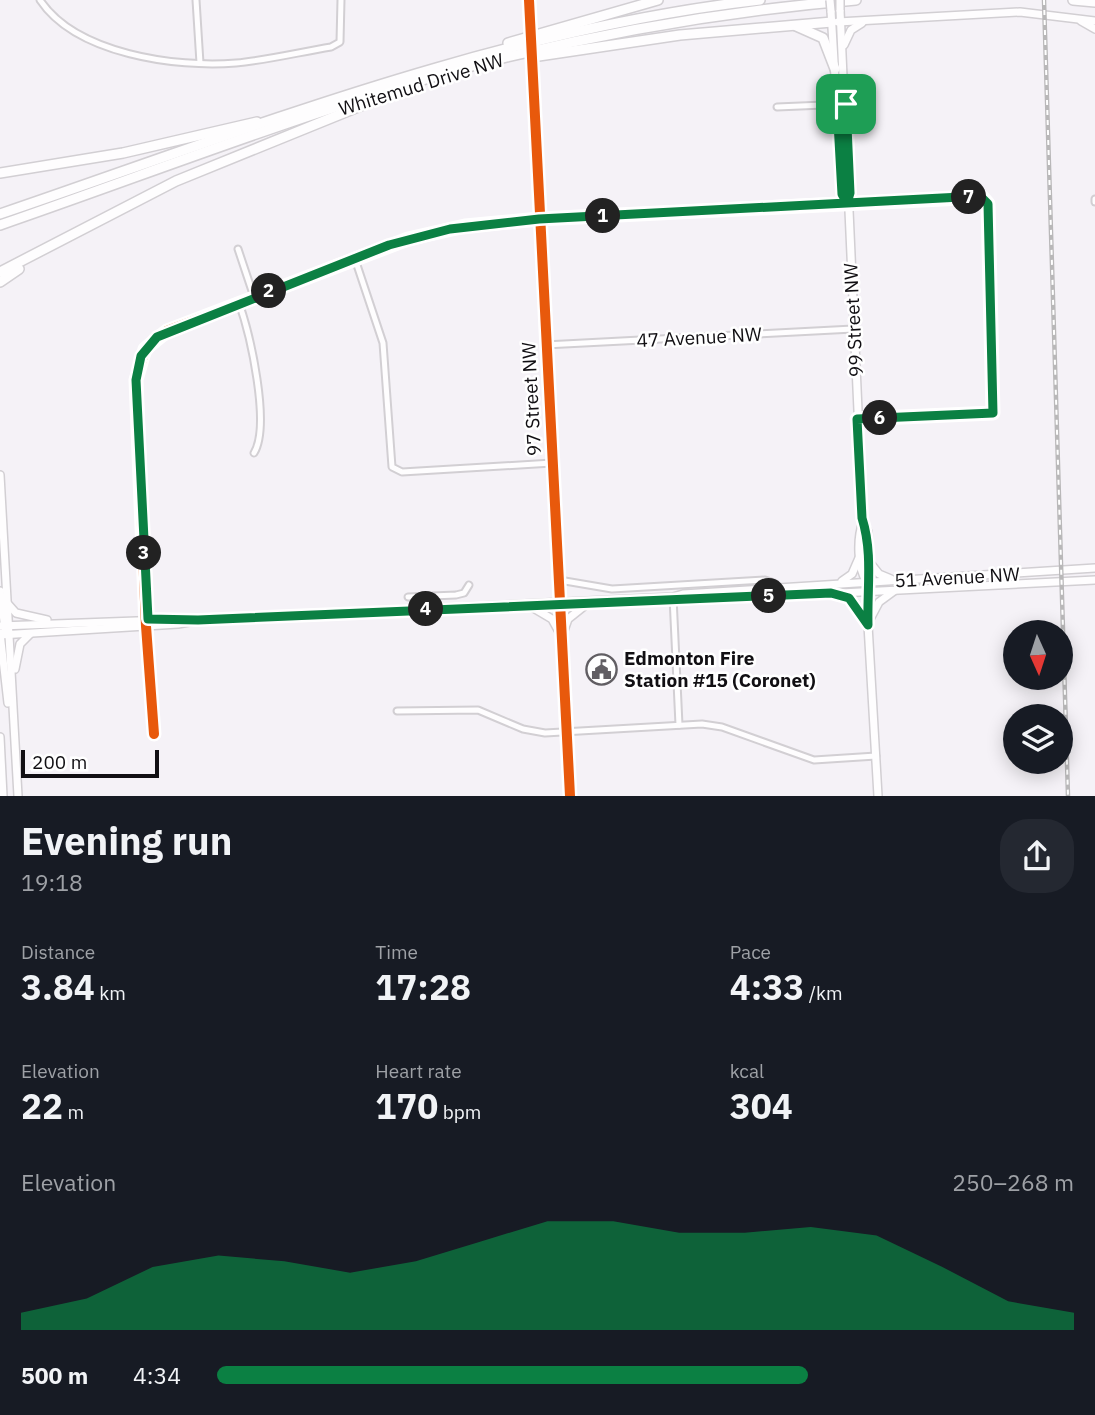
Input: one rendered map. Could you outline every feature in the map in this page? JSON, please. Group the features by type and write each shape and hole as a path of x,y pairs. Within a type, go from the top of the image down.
{"highway":[{"path":"479,55 524,36 658,0"},
{"name":"Whitemud Drive NW","path":"0,214 279,119 479,55 607,25 760,0"},
{"name":"Whitemud Drive NW","path":"0,225 387,92 506,58 704,16 856,0"},
{"path":"1073,0 1095,2"},
{"path":"506,58 680,35 836,22"},
{"path":"791,24 823,38 835,69"},
{"path":"0,272 176,181 362,107 387,92"},
{"path":"0,171 123,153 235,125 279,119"},
{"path":"0,282 80,232"}],"main road":[{"name":"99 Street NW","path":"830,0 842,50 846,104 850,193 847,203 863,522 868,532 868,625 878,796"},
{"name":"99 Street NW","path":"840,0 836,22 835,69 842,194 847,203"},
{"path":"836,22 1000,13 1053,14 1095,21"},
{"path":"1053,14 1072,18 1095,29"},
{"path":"842,50 851,30 870,20"},
{"path":"0,474 8,602 3,631 12,691 18,796"},
{"name":"99 Street NW","path":"863,522 859,531 860,554 862,575 867,582"},
{"path":"836,583 852,574 860,554"},
{"path":"869,556 875,571 894,580"},
{"name":"51 Avenue NW","path":"3,631 30,634 198,620 673,597 683,601 836,583 1095,568"},
{"name":"51 Avenue NW","path":"776,591 831,593 1095,580"},
{"path":"831,593 849,598 868,625 879,602 899,589"},
{"path":"0,591 8,704 13,717"},
{"path":"562,637 571,615 591,601"},
{"path":"8,602 12,610 20,615 68,623"},
{"path":"526,604 549,616 562,637"},
{"name":"51 Avenue NW","path":"3,631 68,623 147,623"},
{"path":"12,691 18,652 30,634"},
{"path":"0,737 3,796"}],"street":[{"path":"40,0 60,23 78,35 134,54 200,62 243,62 331,47 340,42 341,0"},
{"path":"196,0 200,62"},
{"name":"97 Street NW","path":"529,0 570,796"},
{"path":"778,107 846,104"},
{"path":"154,734 135,386 137,368 145,349 167,331 408,239 450,229 539,219 985,198 988,204 993,413 857,419"},
{"path":"238,249 254,297"},
{"path":"355,259 382,336 390,463 394,469 402,472 552,463"},
{"path":"239,303 253,346 260,439 254,453"},
{"name":"47 Avenue NW","path":"545,345 853,329"},
{"name":"51 Avenue NW","path":"559,580 612,589 765,580 776,591"},
{"path":"408,597 464,593 469,584"},
{"path":"430,596 431,609"},
{"path":"673,597 680,725"},
{"path":"397,711 478,710 535,732 567,733 680,725 722,727 814,760 876,756"}],"railway":[{"path":"1044,0 1068,796"}],"cycle path":[{"path":"529,0 570,796"},
{"path":"154,734 146,626 136,380 145,349 167,331 408,239 465,226 539,219 982,197 988,204 993,413 857,419"}],"place":[{"name":"Edmonton Fire Station #15 (Coronet)","path":"601,669"}],"route":[{"path":"846,104 837,104 842,194 847,203 980,196 985,198 988,204 993,413 857,419 862,518 868,532 868,625 855,603 842,595 831,593 683,601 673,597 198,620 177,617 148,619 136,380 141,356 157,337 389,245 465,226 539,219 847,203 850,193 846,104"}]}
